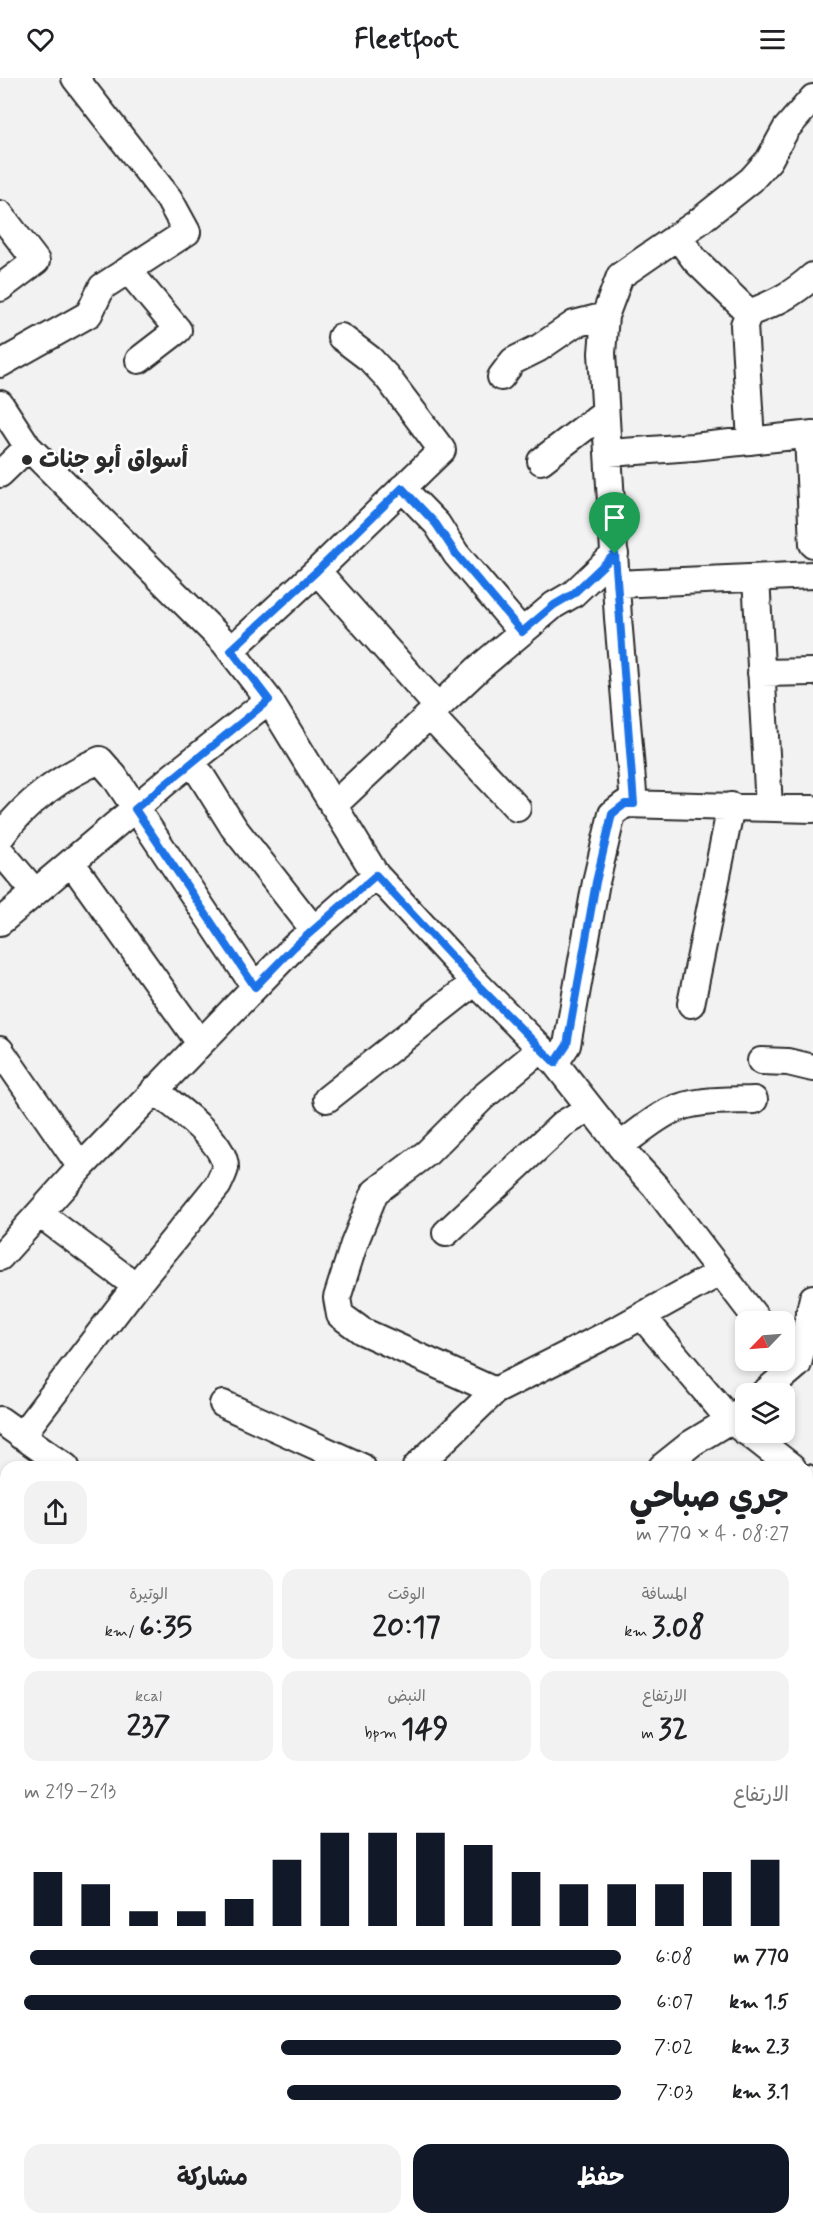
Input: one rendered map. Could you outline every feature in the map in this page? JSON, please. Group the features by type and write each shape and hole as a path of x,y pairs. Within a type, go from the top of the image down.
{"street":[{"path":"0,364 89,314 102,287 187,232 169,199 75,78"},
{"path":"634,804 616,584 602,353 605,316 620,276 697,223 751,180 769,160 786,129 813,98"},
{"path":"0,214 36,261 0,288"},
{"path":"677,236 695,260 749,313"},
{"path":"128,270 178,330 139,360"},
{"path":"751,441 744,325 749,313 780,301 799,289 813,276"},
{"path":"501,377 513,361 539,348 574,324 605,316"},
{"path":"231,650 317,571 442,450 387,377 370,359 341,337"},
{"path":"0,404 28,447 231,650 269,700 376,875 475,982 548,1056 655,1186 751,1311"},
{"path":"541,461 606,412"},
{"path":"609,453 811,434 813,544"},
{"path":"0,474 28,447"},
{"path":"402,488 436,524 456,554 522,632"},
{"path":"333,806 522,632 554,605 573,594 615,554"},
{"path":"317,571 517,808"},
{"path":"616,584 813,575"},
{"path":"756,578 769,807"},
{"path":"761,673 813,672"},
{"path":"0,922 192,761 269,700"},
{"path":"0,838 10,824 57,783 75,770 100,760 114,776 255,987"},
{"path":"192,761 234,828 314,930"},
{"path":"495,1391 362,1331 340,1315 337,1298 354,1244 375,1192 427,1153 483,1098 567,1045 596,882 612,814 625,804 813,809"},
{"path":"691,1004 731,807"},
{"path":"0,852 35,892"},
{"path":"71,862 200,1043"},
{"path":"0,1257 81,1167 255,987 376,875"},
{"path":"327,1099 475,982"},
{"path":"0,1050 81,1167"},
{"path":"761,1061 788,1062 813,1068"},
{"path":"21,1436 136,1286 218,1185 225,1168 220,1151 208,1137 195,1123 154,1090"},
{"path":"620,1146 670,1111 686,1106 754,1100"},
{"path":"446,1233 563,1124 590,1108"},
{"path":"40,1214 136,1286"},
{"path":"422,1461 495,1391 642,1316 721,1272"},
{"path":"776,1383 799,1364 813,1298"},
{"path":"642,1316 735,1416"},
{"path":"223,1404 349,1461"},
{"path":"0,1420 57,1461"},
{"path":"670,1461 692,1443 735,1426"},
{"path":"765,1443 785,1461"}],"place":[{"name":"أسواق أبو جنات","path":"27,460"}],"route":[{"path":"402,488 436,524 478,582 522,632 554,605 573,594 615,554 618,618 634,804 625,804 612,814 596,882 571,1012 567,1045 555,1063 475,982 376,875 294,947 255,987 135,809 269,700 231,650 402,488"}]}
